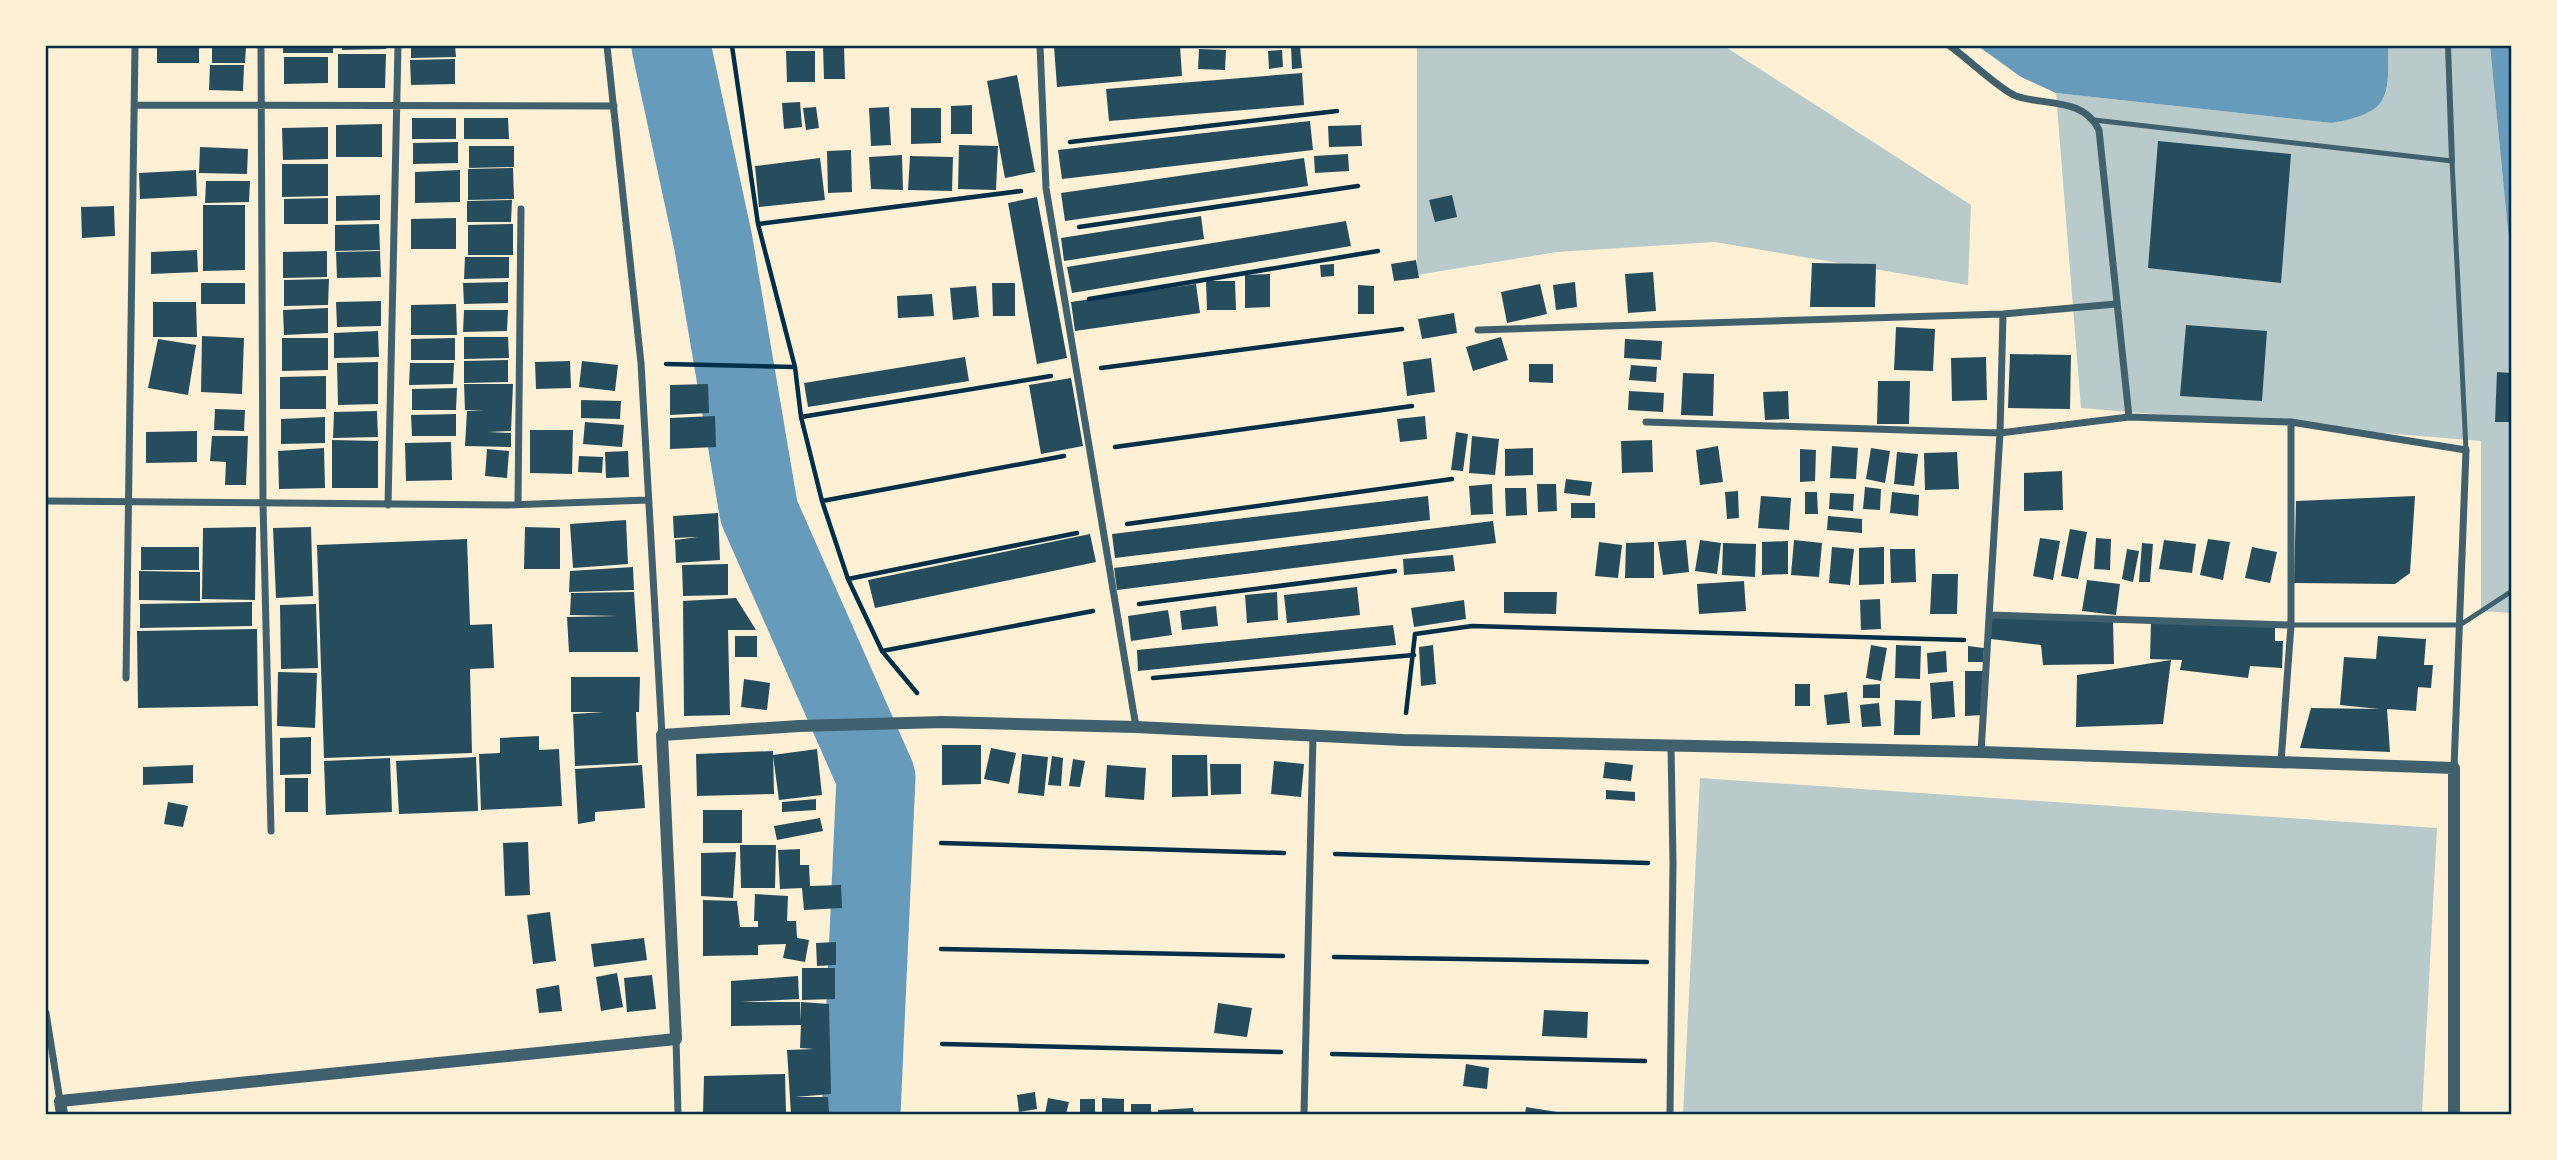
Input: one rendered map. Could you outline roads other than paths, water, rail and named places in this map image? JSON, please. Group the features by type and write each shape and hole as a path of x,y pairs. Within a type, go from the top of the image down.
{"street":[{"path":"125,678 135,46"},
{"path":"261,46 263,503 271,831"},
{"path":"388,505 398,46"},
{"path":"607,46 641,363 663,735 678,1115"},
{"path":"1040,46 1046,188 1136,727"},
{"path":"1950,46 2015,95 2052,100 2077,109 2095,120 2102,137 2129,417"},
{"path":"2448,46 2452,161"},
{"path":"135,105 614,106"},
{"path":"518,504 521,209"},
{"path":"1478,330 2003,314 2116,304"},
{"path":"1981,752 2000,433 2003,314"},
{"path":"1646,422 2000,433 2129,417 2291,422 2466,450 2454,768 2454,1115"},
{"path":"2281,762 2291,625 2291,422"},
{"path":"46,501 388,505 648,500"},
{"path":"1990,615 2291,625"},
{"path":"663,735 799,726 939,722 1136,727 1403,740 1981,752 2454,768"},
{"path":"1304,1115 1313,736"},
{"path":"1670,1115 1671,744"},
{"path":"46,1013 62,1115"},
{"path":"60,1101 676,1039"}],"lane":[{"path":"2095,120 2452,161 2466,450"},
{"path":"2291,625 2459,625 2511,591"}],"water":[{"path":"1978,46 2388,46 2388,79 2382,100 2375,108 2351,119 2332,123 2056,93 2021,77"},
{"path":"2490,46 2511,46 2511,239 2508,231"}],"waterway":[{"path":"671,46 713,241 759,512 876,777 861,1114"}]}
